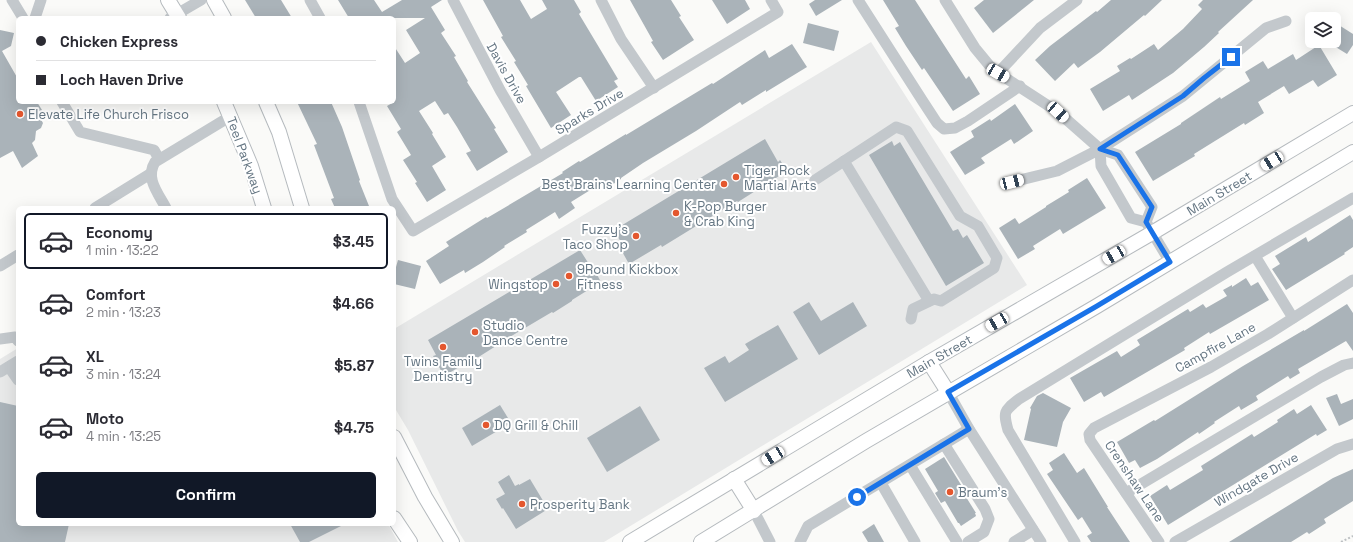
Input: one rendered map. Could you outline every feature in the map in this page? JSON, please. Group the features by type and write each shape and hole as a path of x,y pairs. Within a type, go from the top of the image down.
{"main road":[{"path":"168,0 175,16"},
{"path":"214,0 223,16"},
{"name":"Teel Parkway","path":"225,104 251,166 263,206"},
{"path":"267,104 279,132 301,206"},
{"name":"Main Street","path":"630,542 929,362 1149,227 1353,113"},
{"path":"701,542 948,392 1097,306 1353,152"},
{"path":"929,362 948,392"},
{"path":"396,441 425,498 452,542"},
{"path":"734,480 754,511"},
{"path":"396,521 410,542"}],"street":[{"path":"12,0 22,16"},
{"path":"36,16 41,0"},
{"path":"177,16 201,0"},
{"path":"310,0 319,16"},
{"name":"Davis Drive","path":"453,0 500,90 539,157"},
{"path":"601,0 621,39 654,88"},
{"name":"Sparks Drive","path":"360,104 392,199 413,231 539,157 778,12 771,0"},
{"path":"858,0 925,106 937,123 944,129 955,128 968,122 1020,86"},
{"path":"945,0 981,57 988,65 1058,112 1100,149 1118,155 1152,207 1149,227"},
{"path":"998,73 1040,28 1077,0"},
{"path":"1012,182 1057,171 1100,149 1183,96 1266,28 1286,21"},
{"path":"63,104 80,132 154,150 159,159"},
{"path":"165,206 151,180 151,168 155,162 231,116"},
{"path":"815,180 896,127 907,131 960,216 978,226 997,258 994,268 941,301 934,299 913,309 911,319"},
{"path":"1100,149 1100,166 1132,218 1149,227 1170,262"},
{"path":"844,161 929,301"},
{"path":"98,206 150,174"},
{"path":"1075,542 1008,430 1005,417 1006,410 1019,399 1353,198"},
{"path":"0,266 16,256"},
{"path":"1255,256 1293,318"},
{"name":"Campfire Lane","path":"1089,434 1094,428 1211,367 1268,334 1353,280"},
{"path":"0,340 16,338"},
{"path":"1126,493 1321,377 1344,365 1353,363"},
{"path":"9,367 16,377"},
{"path":"948,392 969,429 1040,542"},
{"path":"800,542 808,526 969,429"},
{"name":"Crenshaw Lane","path":"1089,434 1090,440 1159,542"},
{"path":"944,444 986,509 989,519 984,532 968,542"},
{"name":"Windgate Drive","path":"1175,542 1337,449 1353,444"},
{"path":"910,465 957,542"},
{"path":"880,483 915,542"},
{"path":"754,511 770,542"},
{"path":"1014,542 1033,530"}],"path":[{"path":"1340,542 1353,536"}],"shaded area":[{"path":"871,42 1027,285 604,542 465,542 458,531 408,430 396,410 396,328"},
{"path":"16,349 16,526 389,526 398,542 0,542 0,359"}],"building":[{"path":"245,0 281,0 291,16 255,16"},
{"path":"338,0 374,0 382,12 402,0 442,0 431,7 445,30 441,33 456,56 454,57 468,81 467,82 496,128 494,129 508,152 477,171 466,153 471,151 457,127 448,113 444,115 435,101 419,111 446,157 432,166 446,190 427,202 415,183 417,182 403,160 411,155 397,132 401,129 387,106 396,104 396,49 405,63 420,53 406,30 425,18 396,18 396,16 348,16"},
{"path":"483,0 520,0 531,19 547,9 542,0 574,0 581,12 579,14 618,79 614,81 618,87 596,101 581,77 579,77 556,92 571,115 551,128 526,86 528,85 514,62 516,61 501,37 503,36"},
{"path":"630,0 671,0 681,16 679,17 694,40 663,60 651,42 653,41"},
{"path":"712,0 745,0 750,9 727,24"},
{"path":"815,0 842,0 816,16 809,4"},
{"path":"883,0 915,0 966,79 969,76 980,94 953,111 924,68 922,70 906,46 895,28 899,26"},
{"path":"984,0 1034,0 993,33 974,8"},
{"path":"1111,0 1162,0 1145,16 1144,15 1100,52 1078,68 1074,63 1055,81 1035,60 1050,46"},
{"path":"1203,0 1253,0 1204,47 1173,73 1132,100 1129,95 1103,111 1090,89 1120,71 1117,66 1154,44 1158,50 1183,29 1202,9 1198,5"},
{"path":"808,23 839,31 834,51 803,43"},
{"path":"1341,26 1353,34 1353,45 1347,54 1337,48 1341,48"},
{"name":"Elevate Life Church Frisco","path":"0,30 14,33 11,46 2,51 16,76 16,104 38,104 42,110 40,118 43,123 41,128 36,131 35,140 32,143 38,156 22,168 13,151 0,158"},
{"path":"792,44 807,67 742,105 740,102 643,163 604,190 600,184 571,202 575,208 559,219 555,212 526,230 527,232 504,246 505,247 483,262 465,273 464,270 440,284 426,261 449,246 446,242 486,217 487,218 563,173 562,172 579,161 580,162 712,83 713,84 765,50 769,58"},
{"path":"1314,48 1321,48 1337,75 1318,87 1313,80 1289,94 1284,86 1258,102 1264,113 1245,125 1244,123 1194,154 1195,156 1153,181 1135,152 1181,124 1220,97 1221,99 1250,81 1245,72 1263,61 1268,69 1293,54 1296,60"},
{"path":"298,104 332,104 342,127 360,180 359,181 369,206 334,206 331,199 334,198 314,145 317,144"},
{"path":"1015,104 1033,131 1014,144 1011,139 981,158 985,163 965,175 950,152 974,137 971,131 990,119 991,121"},
{"path":"765,139 778,162 780,160 787,171 662,247 661,245 629,264 619,246 622,244 614,230"},
{"path":"892,141 894,146 900,142 953,231 958,229 963,238 967,235 984,263 946,286 869,155"},
{"path":"1087,178 1106,208 1063,234 1060,229 1033,246 1035,249 1018,259 999,228 1015,218 1019,224 1069,192 1068,190"},
{"path":"1350,215 1353,220 1353,247 1344,253 1345,254 1286,290 1272,269 1280,264 1275,256 1306,237 1308,242"},
{"path":"580,250 601,282 553,313 552,312 477,358 476,357 444,376 433,356 436,355 428,340"},
{"path":"398,260 421,266 415,289 396,284 396,267"},
{"path":"1246,278 1251,286 1258,282 1269,300 1210,334 1209,332 1184,348 1185,350 1104,397 1101,392 1084,402 1070,378 1117,351 1121,357 1140,345 1137,340 1188,309 1190,312 1203,304 1206,308 1227,296 1223,290 1232,285 1232,287"},
{"path":"809,302 821,321 853,302 867,326 819,355 793,312"},
{"path":"1347,304 1353,313 1353,351 1346,341 1298,369 1300,373 1290,379 1288,376 1256,396 1258,400 1241,410 1239,406 1214,422 1215,423 1199,434 1198,432 1157,459 1140,468 1135,460 1129,463 1117,442 1154,420 1155,421"},
{"path":"778,325 798,359 725,402 704,368 725,356 729,363 749,350 745,344"},
{"path":"1043,393 1071,408 1063,422 1057,447 1024,440 1030,408 1037,396"},
{"path":"1337,394 1341,404 1353,399 1353,419 1339,426 1326,398"},
{"path":"0,402 16,406 16,526 69,526 65,542 0,542"},
{"name":"DQ Grill & Chill","path":"500,405 511,423 472,446 462,428"},
{"path":"1311,405 1327,430 1317,436 1316,434 1168,525 1150,496 1167,485 1170,490 1203,470 1201,466 1252,434 1254,437 1278,422 1277,420 1294,409 1297,414"},
{"path":"640,406 660,440 607,472 587,438"},
{"path":"1064,453 1077,473 1084,468 1130,542 1091,542 1087,536 1092,533 1082,517 1078,520 1047,474 1053,470 1049,463"},
{"name":"Braum's","path":"944,457 976,513 976,516 961,526 945,501 941,503 935,493 938,491 925,469"},
{"path":"1353,469 1353,501 1324,519 1326,523 1309,534 1307,532 1291,542 1229,542 1333,478"},
{"name":"Prosperity Bank","path":"509,475 515,486 530,479 548,509 516,529 496,499 505,494 498,482"},
{"path":"874,524 884,542 868,542 862,532"},
{"path":"291,526 341,526 309,542 300,542"}],"place":[{"name":"Elevate Life Church Frisco","path":"20,114"},
{"name":"Tiger Rock Martial Arts","path":"736,177"},
{"name":"Best Brains Learning Center","path":"724,184"},
{"name":"K-Pop Burger & Crab King","path":"676,213"},
{"name":"Fuzzy's Taco Shop","path":"636,236"},
{"name":"9Round Kickbox Fitness","path":"569,276"},
{"name":"Wingstop","path":"556,284"},
{"name":"Studio Dance Centre","path":"475,332"},
{"name":"Twins Family Dentistry","path":"443,347"},
{"name":"DQ Grill & Chill","path":"486,425"},
{"name":"Braum's","path":"950,492"},
{"name":"Prosperity Bank","path":"522,504"}],"route":[{"path":"857,497 969,429 948,392 1170,262 1146,222 1152,207 1118,155 1100,149 1183,96 1231,57"}]}
